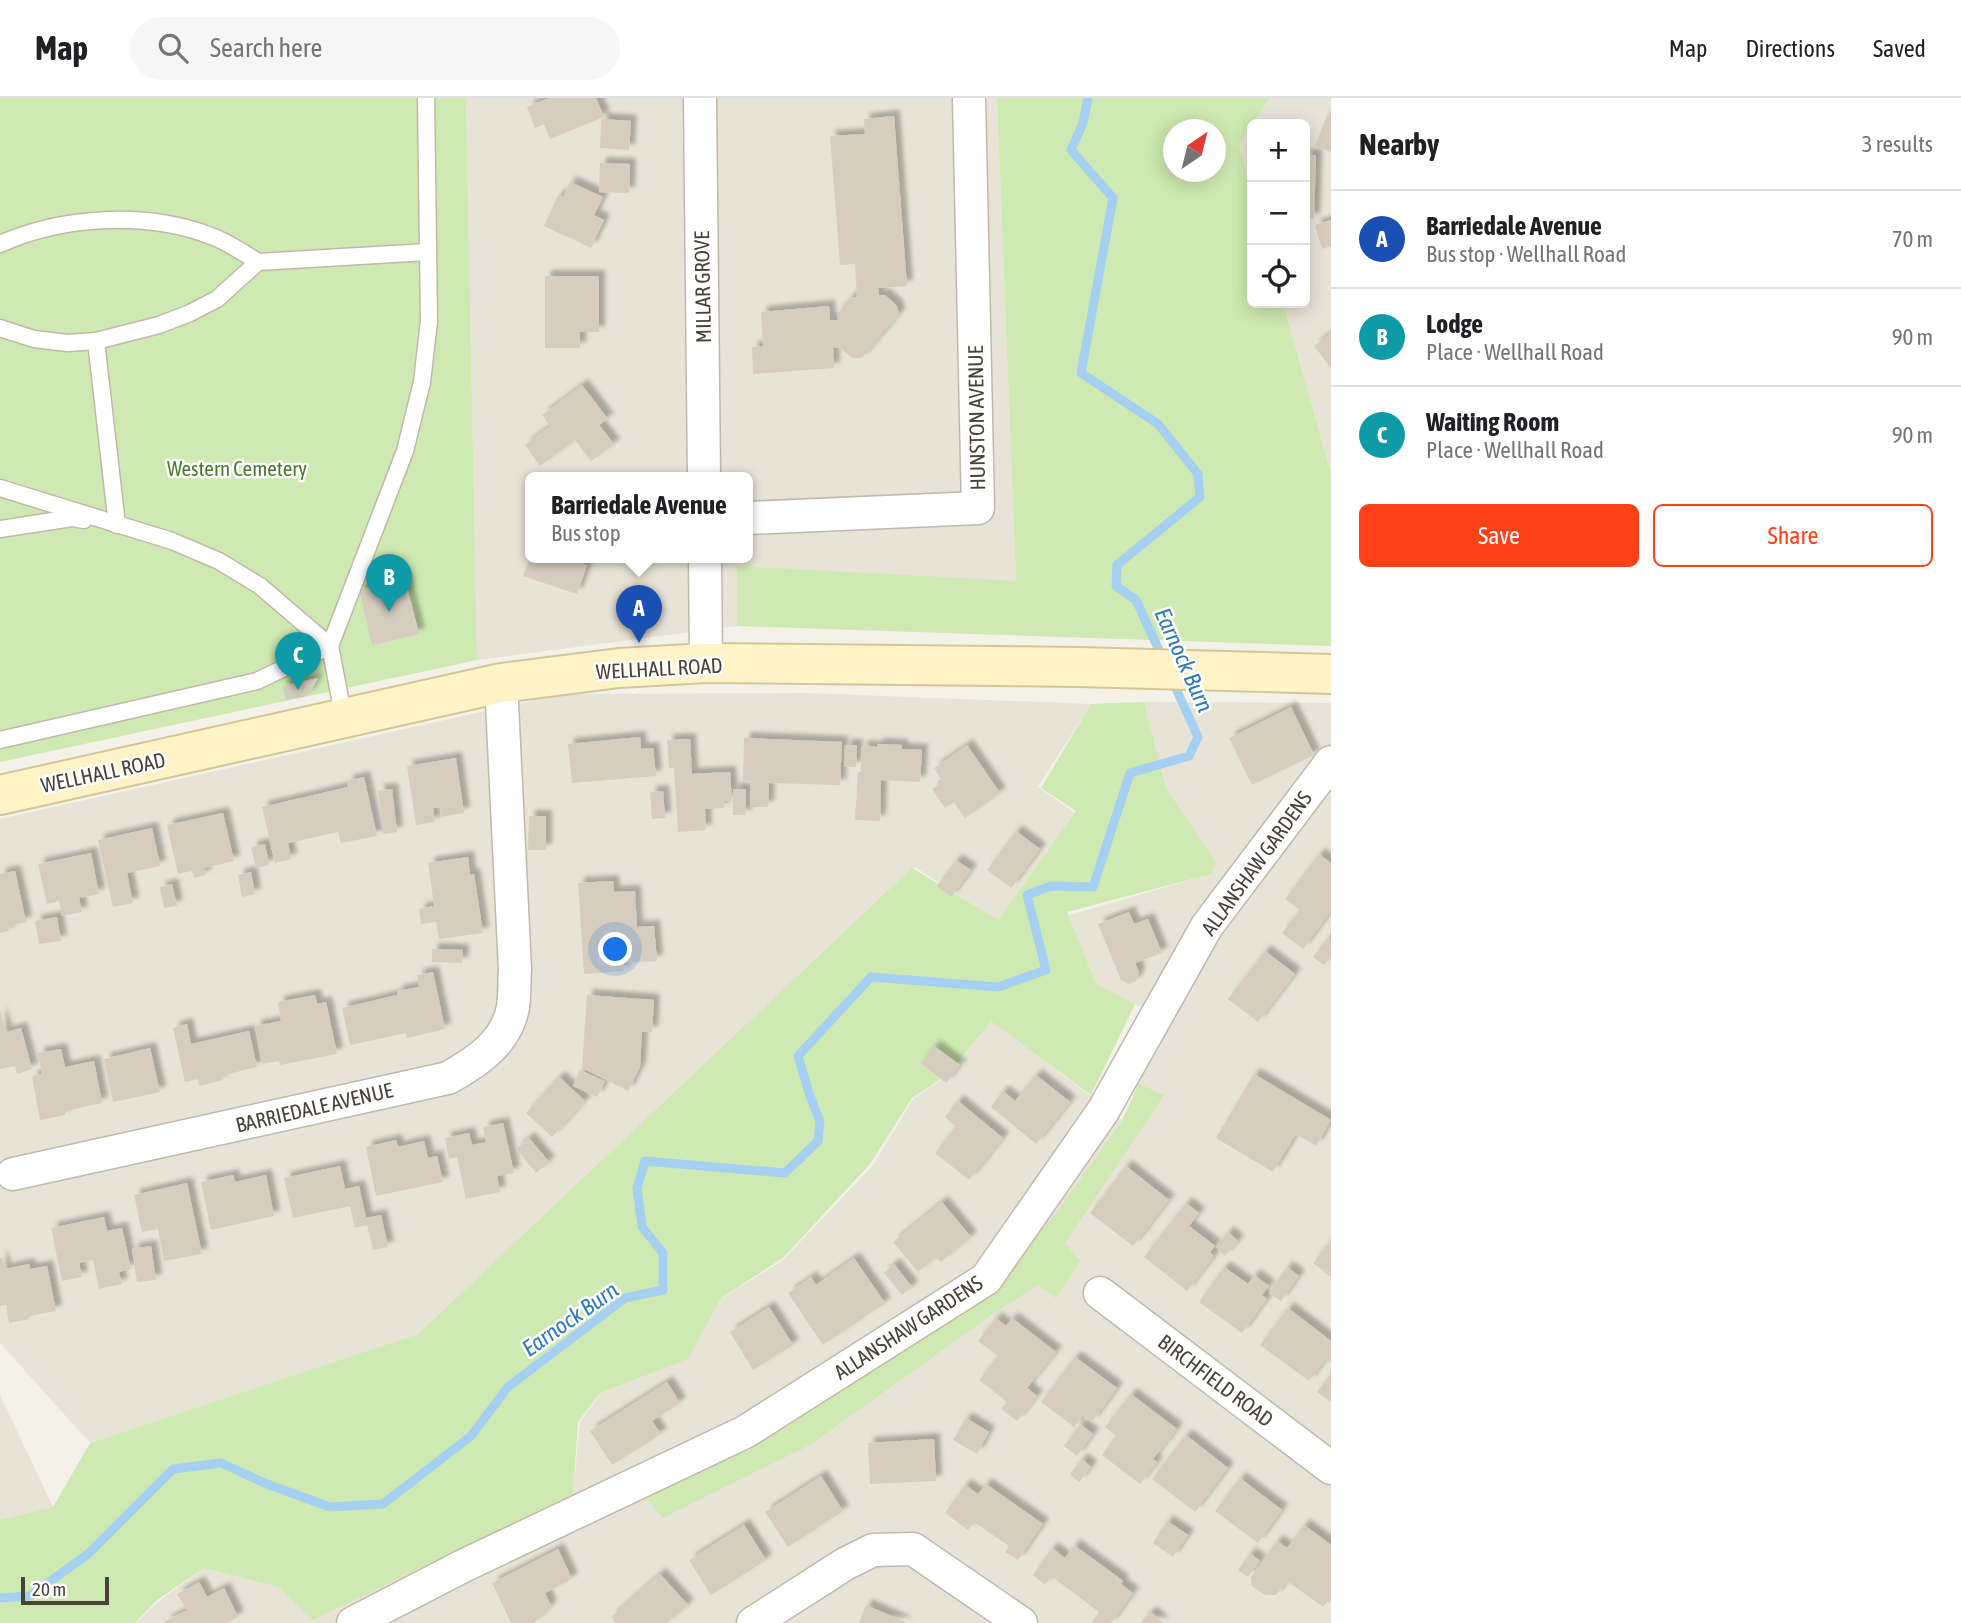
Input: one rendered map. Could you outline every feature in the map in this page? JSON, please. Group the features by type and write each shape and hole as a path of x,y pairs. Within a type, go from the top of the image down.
{"street":[{"name":"MILLAR GROVE","path":"700,98 704,472"},
{"name":"HUNSTON AVENUE","path":"753,518 978,508 969,98"},
{"path":"705,563 706,663"},
{"name":"WELLHALL ROAD","path":"0,795 501,683 619,668 706,663 1078,667 1331,674"},
{"name":"BARRIEDALE AVENUE","path":"13,1174 448,1078 479,1060 500,1038 513,1009 514,996 515,969 501,683"},
{"name":"ALLANSHAW GARDENS","path":"353,1623 463,1566 745,1432 986,1279 1102,1111 1207,926 1331,762"},
{"name":"BIRCHFIELD ROAD","path":"1100,1293 1331,1468"},
{"path":"753,1623 845,1564 873,1550 913,1549 1021,1623"}],"lane":[{"path":"344,719 331,646 408,439 422,382 428,333 426,98"},
{"path":"0,244 39,230 72,223 124,220 184,228 212,236 258,262 427,252"},
{"path":"0,328 34,339 68,343 96,341 159,325 217,299 258,262"},
{"path":"96,341 117,525"},
{"path":"0,488 172,541 219,561 260,586 331,646"},
{"path":"0,529 72,518 117,525"},
{"path":"0,740 257,681 331,646"}],"shaded area":[{"path":"466,98 997,98 1016,582 737,566 737,626 477,660"},
{"path":"1270,98 1331,98 1331,474 1284,308 1310,308 1310,119 1255,119"},
{"path":"1247,132 1247,174 1239,144"},
{"path":"805,693 1091,704 1038,787 1075,813 997,921 915,867 418,1334 90,1443 0,1343 0,819 562,694"},
{"path":"1144,702 1331,703 1331,1623 136,1623 159,1601 204,1568 278,1587 573,1494 580,1422 600,1394 688,1359 719,1300 783,1260 873,1165 914,1098 951,1074 991,1020 1122,1120 1167,1021 1096,984 1067,916 1210,874 1216,862 1166,788"},
{"path":"0,1395 53,1507 0,1520"}],"green space":[{"name":"Western Cemetery","path":"0,98 466,98 477,660 0,762"},
{"path":"997,98 1270,98 1256,119 1247,119 1247,132 1239,144 1247,174 1247,308 1284,308 1331,474 1331,646 737,626 737,566 1016,581"},
{"path":"1144,702 1166,788 1216,862 1211,874 1067,912 1096,984 1135,1004 1091,1095 991,1021 950,1073 912,1098 870,1164 783,1258 721,1298 688,1359 599,1394 578,1422 573,1494 313,1620 278,1587 204,1568 157,1600 135,1623 0,1623 0,1520 53,1507 90,1443 418,1334 912,868 998,920 1076,811 1041,788 1091,704"},
{"path":"1139,1084 1164,1095 1065,1243 1080,1261 1056,1298 1038,1285 994,1313 810,1445 663,1518 646,1498 738,1451 994,1288 1060,1208 1122,1121"}],"building":[{"path":"549,98 596,98 604,117 550,139 544,124 535,128 527,107"},
{"path":"1327,115 1331,117 1331,152 1315,146"},
{"path":"894,116 907,286 878,288 879,295 885,295 897,306 899,314 862,358 852,358 840,348 833,347 834,368 753,374 752,347 763,346 761,312 829,306 830,320 838,320 837,314 851,297 857,297 855,264 840,265 830,136 865,134 864,119"},
{"path":"601,119 631,121 629,150 600,148"},
{"path":"1310,155 1316,155 1314,219 1310,219"},
{"path":"600,163 630,164 629,193 599,192"},
{"path":"570,182 603,197 594,215 604,220 591,248 544,226 558,195 563,197"},
{"path":"1331,220 1331,246 1322,249 1315,225"},
{"path":"545,276 599,276 599,332 580,332 580,348 545,348"},
{"path":"1331,333 1331,368 1314,346"},
{"path":"582,385 608,419 599,425 614,444 591,461 575,440 540,466 525,445 550,426 542,415"},
{"path":"528,563 587,565 577,594 523,576"},
{"path":"405,579 419,634 372,645 359,590"},
{"path":"318,678 310,693 286,700 282,686"},
{"path":"1291,707 1314,755 1252,785 1229,738"},
{"path":"640,737 641,749 653,748 656,776 572,783 568,744"},
{"path":"744,738 842,742 840,785 769,783 768,807 750,807 751,781 743,781"},
{"path":"690,739 692,774 730,772 732,801 724,801 724,808 705,809 706,830 678,832 674,768 669,768 667,740"},
{"path":"877,744 902,745 902,749 922,750 920,782 881,780 880,821 855,820 862,746 877,747"},
{"path":"845,745 857,745 856,767 844,767"},
{"path":"967,745 1000,793 965,818 954,802 945,808 932,789 943,782 934,768"},
{"path":"456,758 464,813 441,817 440,807 433,808 435,822 416,825 407,766"},
{"path":"364,777 377,836 341,843 338,832 288,843 291,859 275,863 262,807 348,787 347,781"},
{"path":"392,789 397,832 383,834 378,790"},
{"path":"733,789 746,789 746,815 733,815"},
{"path":"663,791 665,818 652,819 650,792"},
{"path":"223,813 234,861 204,868 206,875 194,878 192,871 178,874 167,825"},
{"path":"529,816 546,816 546,850 528,850"},
{"path":"152,828 160,866 127,873 133,903 113,907 98,840"},
{"path":"1016,831 1040,849 1011,888 987,870"},
{"path":"265,844 269,865 256,868 251,847"},
{"path":"91,853 99,894 79,898 82,912 62,916 59,901 47,904 38,864"},
{"path":"1319,854 1331,863 1331,911 1303,949 1282,933 1300,910 1285,899"},
{"path":"468,857 470,875 474,874 483,933 439,939 436,922 421,924 419,909 434,906 428,863"},
{"path":"956,860 971,870 951,897 937,886"},
{"path":"15,871 26,922 8,926 9,931 0,933 0,874"},
{"path":"251,872 255,894 242,897 238,875"},
{"path":"613,881 614,892 635,891 637,927 654,926 657,961 623,963 624,971 584,974 578,883"},
{"path":"172,884 177,906 164,908 160,887"},
{"path":"1129,912 1134,924 1148,919 1162,953 1135,963 1139,972 1136,981 1128,984 1121,980 1098,924"},
{"path":"57,917 61,941 39,944 35,921"},
{"path":"1328,938 1331,940 1331,957 1324,965 1313,957"},
{"path":"432,949 463,950 462,963 432,962"},
{"path":"1265,951 1295,974 1258,1022 1228,999"},
{"path":"433,972 445,1029 407,1038 406,1033 350,1045 342,1008 419,987 417,975"},
{"path":"315,995 317,1004 326,1002 337,1054 280,1065 279,1061 262,1064 255,1026 281,1021 278,1002"},
{"path":"587,995 654,1000 652,1032 642,1032 640,1067 628,1091 582,1068"},
{"path":"0,1011 6,1032 21,1028 32,1069 17,1074 15,1066 0,1069"},
{"path":"187,1024 191,1044 249,1031 257,1067 220,1076 223,1080 199,1086 198,1079 185,1082 173,1028"},
{"path":"934,1046 960,1065 946,1083 921,1063"},
{"path":"150,1048 160,1092 113,1102 104,1059"},
{"path":"61,1049 65,1067 94,1061 102,1103 40,1120 32,1076 42,1074 38,1053"},
{"path":"580,1070 605,1081 597,1097 573,1086"},
{"path":"1254,1074 1331,1120 1316,1146 1296,1134 1273,1172 1216,1138"},
{"path":"1036,1075 1070,1102 1036,1144 991,1107 1003,1091 1015,1101"},
{"path":"559,1077 585,1101 552,1137 526,1113"},
{"path":"958,1101 1003,1138 969,1180 935,1153 956,1127 945,1117"},
{"path":"503,1123 514,1173 497,1176 500,1192 466,1199 457,1157 449,1159 445,1138 469,1133 472,1145 486,1142 483,1127"},
{"path":"529,1138 549,1162 536,1173 516,1149"},
{"path":"396,1140 398,1147 424,1141 428,1158 437,1156 443,1182 376,1196 366,1147"},
{"path":"340,1166 345,1189 359,1186 366,1218 381,1215 388,1247 373,1250 367,1225 355,1228 350,1206 293,1218 284,1178"},
{"path":"1126,1166 1169,1200 1133,1246 1090,1213"},
{"path":"233,1175 235,1182 266,1175 274,1216 211,1230 201,1182"},
{"path":"187,1183 202,1254 164,1261 158,1229 142,1232 134,1195"},
{"path":"942,1202 971,1237 941,1262 936,1257 918,1272 893,1242"},
{"path":"1186,1203 1199,1213 1189,1226 1215,1246 1210,1252 1214,1256 1187,1291 1144,1257"},
{"path":"104,1217 107,1231 122,1228 131,1269 119,1272 122,1284 99,1289 93,1260 79,1263 82,1277 62,1281 51,1228"},
{"path":"1228,1232 1238,1241 1225,1256 1216,1247"},
{"path":"1331,1241 1331,1277 1313,1263"},
{"path":"151,1246 156,1280 137,1282 132,1249"},
{"path":"2,1257 5,1269 29,1264 30,1269 47,1266 56,1311 9,1323 6,1305 0,1306"},
{"path":"854,1258 885,1303 823,1345 788,1293 811,1277 816,1285"},
{"path":"894,1264 912,1287 902,1295 884,1273"},
{"path":"1224,1267 1248,1284 1254,1275 1269,1286 1262,1295 1267,1299 1242,1333 1199,1302"},
{"path":"1287,1267 1299,1276 1281,1301 1269,1293"},
{"path":"769,1307 793,1345 753,1370 730,1332"},
{"path":"1288,1308 1331,1341 1331,1363 1326,1359 1309,1381 1260,1345"},
{"path":"996,1318 1006,1326 1012,1318 1056,1352 1027,1388 1037,1396 1017,1421 1001,1409 1007,1402 979,1380 998,1356 978,1341"},
{"path":"1075,1357 1117,1388 1092,1422 1083,1415 1074,1427 1041,1402"},
{"path":"1331,1374 1331,1402 1317,1392"},
{"path":"667,1382 680,1403 652,1421 661,1434 612,1465 590,1431"},
{"path":"1131,1394 1177,1429 1153,1459 1157,1462 1140,1484 1102,1455 1116,1436 1105,1427"},
{"path":"966,1418 989,1432 977,1454 953,1440"},
{"path":"1080,1424 1093,1434 1077,1456 1064,1446"},
{"path":"1186,1435 1228,1468 1195,1512 1152,1479"},
{"path":"934,1439 936,1481 870,1484 868,1443"},
{"path":"1082,1459 1091,1467 1079,1482 1070,1474"},
{"path":"821,1476 843,1511 788,1547 765,1512"},
{"path":"1240,1478 1282,1510 1258,1543 1215,1511"},
{"path":"986,1484 1043,1524 1018,1560 1005,1552 1009,1546 974,1522 968,1530 945,1513 965,1485 978,1494"},
{"path":"1167,1521 1188,1535 1173,1557 1153,1543"},
{"path":"744,1525 766,1560 711,1595 689,1560"},
{"path":"1304,1525 1331,1545 1331,1596 1323,1607 1287,1581 1276,1595 1265,1595 1252,1586 1251,1577 1277,1541 1287,1548"},
{"path":"1074,1545 1123,1581 1121,1584 1133,1593 1111,1623 1092,1622 1099,1612 1051,1576 1045,1585 1033,1575 1052,1548 1065,1558"},
{"path":"558,1549 572,1579 545,1593 551,1606 534,1623 511,1623 492,1583"},
{"path":"1250,1553 1260,1561 1248,1577 1238,1570"},
{"path":"660,1574 688,1605 667,1623 616,1623 611,1617"},
{"path":"199,1582 207,1597 224,1588 238,1617 226,1623 162,1623 187,1610 177,1594"},
{"path":"866,1605 907,1623 859,1623"},
{"path":"1151,1612 1163,1623 1140,1623"}],"waterway":[{"name":"Earnock Burn","path":"1088,98 1083,123 1071,150 1113,198 1081,373 1158,424 1198,474 1200,497 1117,565 1116,586 1136,600 1164,661"},
{"name":"Earnock Burn","path":"0,1598 30,1596 88,1554 173,1469 221,1463 267,1484 330,1507 383,1504 471,1436 508,1387 625,1298 663,1290 663,1253 642,1227 637,1188 645,1161 785,1173 818,1141 820,1122 798,1056 871,977 998,987 1046,970 1027,895 1051,886 1093,887 1130,773 1189,756 1198,737 1172,680"}],"place":[{"name":"Lodge","path":"389,612"},
{"name":"Barriedale Avenue","path":"639,643"},
{"name":"Waiting Room","path":"298,690"}]}
